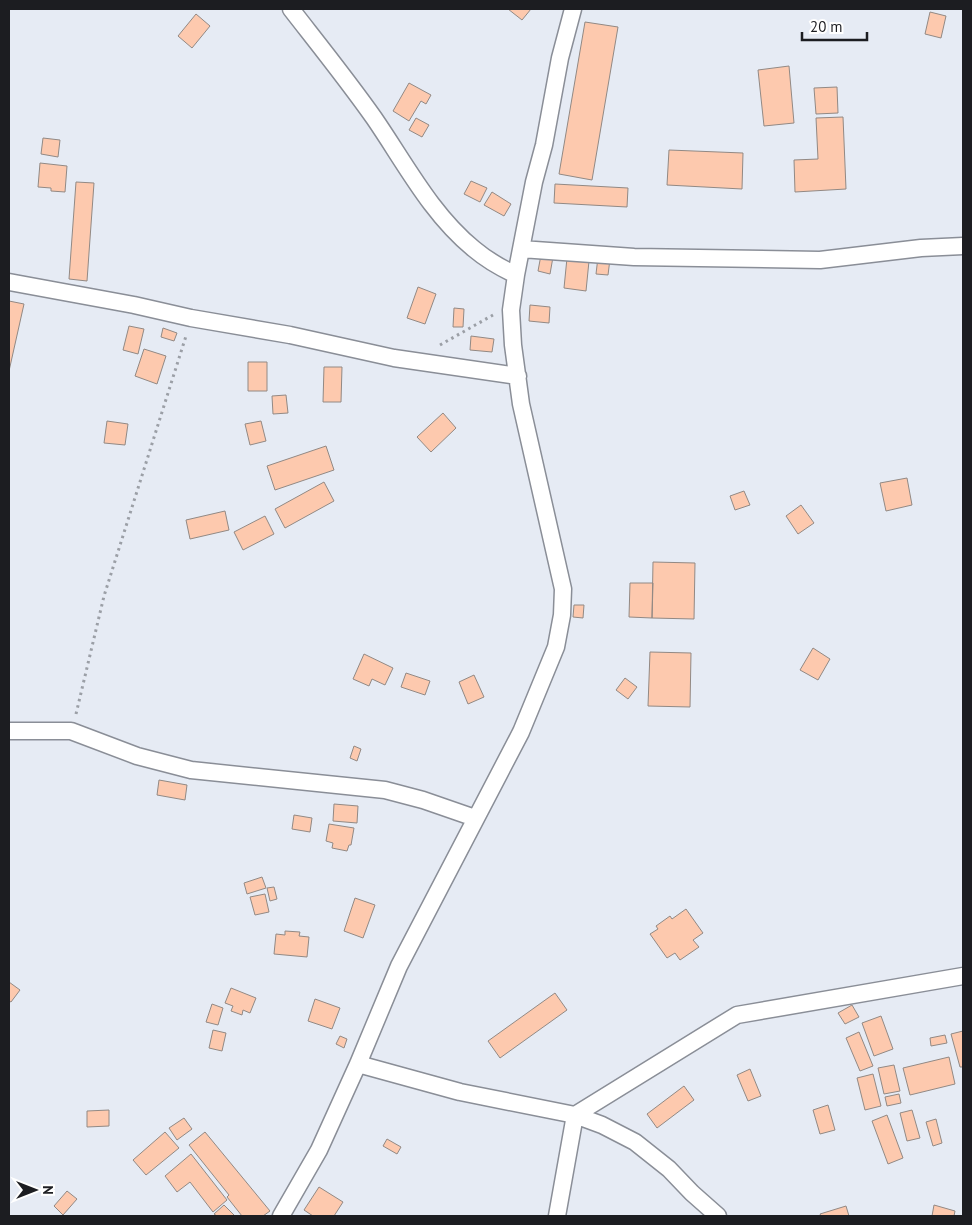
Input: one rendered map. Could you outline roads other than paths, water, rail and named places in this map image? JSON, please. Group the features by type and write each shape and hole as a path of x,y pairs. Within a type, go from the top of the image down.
{"street":[{"path":"291,9 357,94 429,200 447,222 473,249 494,264 516,275"},
{"path":"281,1216 319,1150 399,966 521,732 556,646 562,616 563,589 521,404 513,346 511,310 521,249 560,58 573,9"},
{"path":"521,249 634,257 820,260 901,250 963,246"},
{"path":"9,282 134,305 191,318 290,335 394,358 518,376"},
{"path":"9,731 71,731 136,756 191,770 386,790 423,800 475,818"},
{"path":"558,1216 575,1115 737,1015 963,976"},
{"path":"358,1064 460,1092 575,1115 602,1125 636,1142 669,1169 692,1194 718,1216"}]}
